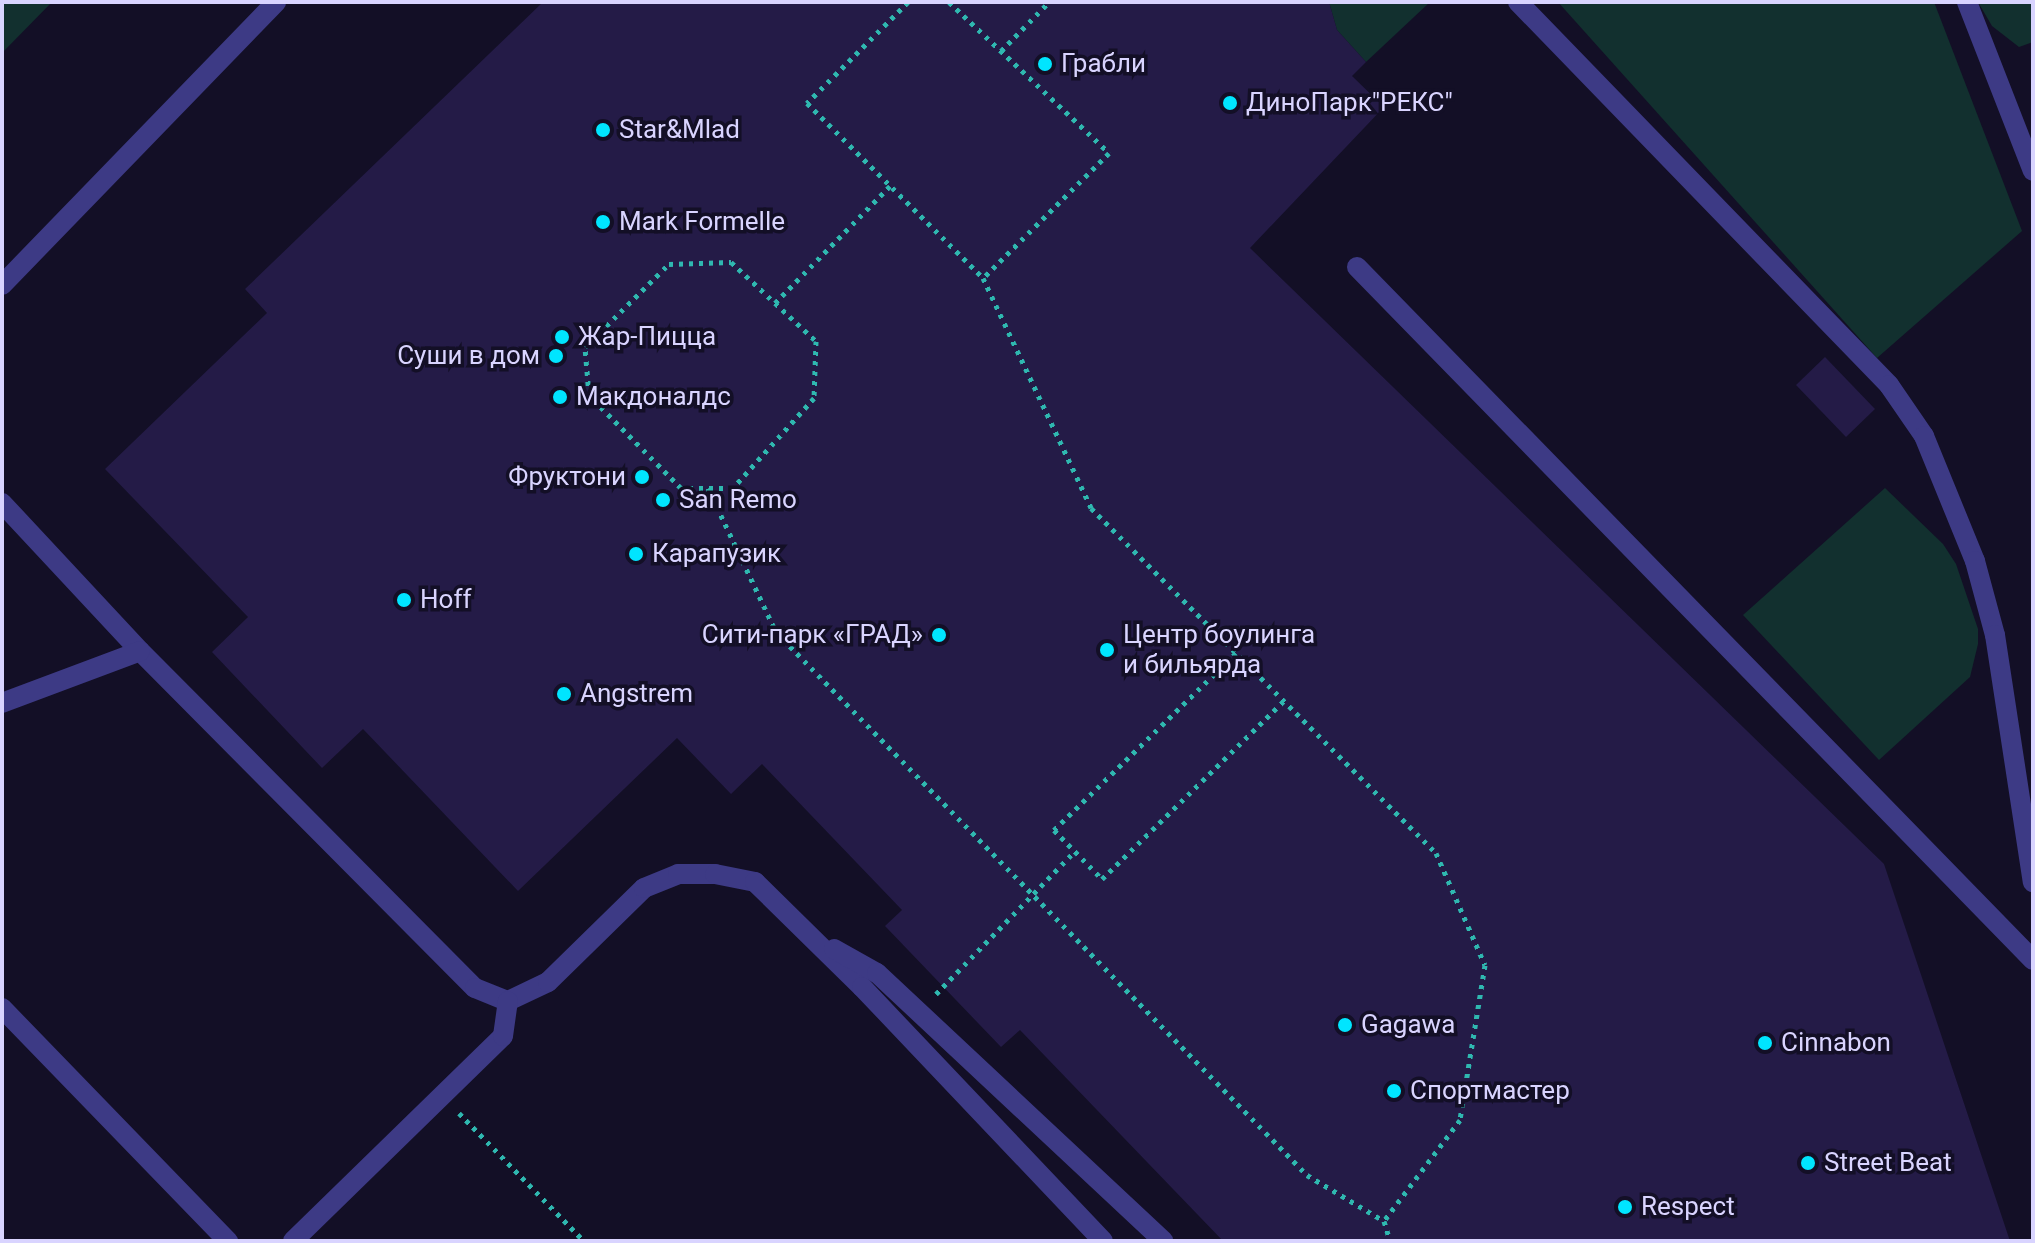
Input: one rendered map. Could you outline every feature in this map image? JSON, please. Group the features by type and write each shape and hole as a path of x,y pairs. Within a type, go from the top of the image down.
{"street":[{"path":"2,285 276,2"},
{"path":"1518,2 1889,385 1924,436 1975,561 1995,635 2033,882"},
{"path":"1967,2 2033,171"},
{"path":"1357,267 2033,960"},
{"path":"2,503 140,651 475,988 508,1001 548,982 644,888 678,874 715,874 755,882 810,935 1103,1241"},
{"path":"2,703 140,651"},
{"path":"810,935 877,973 1163,1241"},
{"path":"293,1241 503,1036 508,1001"},
{"path":"2,1008 228,1241"}],"path":[{"path":"908,2 807,103 983,278 1091,508 1436,853 1485,965 1460,1120 1384,1221"},
{"path":"949,2 1109,153 983,278"},
{"path":"1001,51 1049,2"},
{"path":"775,303 890,186"},
{"path":"731,262 775,303 816,341 814,398 733,488 681,488 589,395 585,347 669,264 731,262"},
{"path":"708,488 776,632 1307,1175 1384,1221 1390,1241"},
{"path":"1236,653 1054,830 1102,879 1284,701"},
{"path":"943,987 1075,851"},
{"path":"457,1111 584,1241"}],"green space":[{"path":"2,2 52,2 2,53"},
{"path":"1329,2 1430,2 1366,62 1337,30"},
{"path":"1558,2 1934,2 2022,231 1877,358"},
{"path":"1978,2 2033,2 2033,42 2019,47 1992,26"},
{"path":"1885,488 1943,544 1956,564 1978,629 1978,644 1970,677 1879,760 1743,615"}],"building":[{"name":"Сити-парк «ГРАД»","path":"543,2 1329,2 1337,30 1366,62 1352,76 1384,107 1250,248 1884,864 2010,1241 1223,1241 1020,1030 1001,1047 885,926 902,910 762,764 731,794 677,738 518,891 363,729 322,768 212,652 248,617 105,469 267,313 245,289"},
{"path":"1825,357 1875,409 1846,437 1796,385"}],"place":[{"name":"Грабли","path":"1045,64"},
{"name":"ДиноПарк\"РЕКС\"","path":"1230,103"},
{"name":"Star&Mlad","path":"603,130"},
{"name":"Mark Formelle","path":"603,222"},
{"name":"Жар-Пицца","path":"562,337"},
{"name":"Суши в дом","path":"556,356"},
{"name":"Макдоналдс","path":"560,397"},
{"name":"Фруктони","path":"642,477"},
{"name":"San Remo","path":"663,500"},
{"name":"Карапузик","path":"636,554"},
{"name":"Hoff","path":"404,600"},
{"name":"Сити-парк «ГРАД»","path":"939,635"},
{"name":"Центр боулинга и бильярда","path":"1107,650"},
{"name":"Angstrem","path":"564,694"},
{"name":"Gagawa","path":"1345,1025"},
{"name":"Cinnabon","path":"1765,1043"},
{"name":"Спортмастер","path":"1394,1091"},
{"name":"Street Beat","path":"1808,1163"},
{"name":"Respect","path":"1625,1207"}]}
